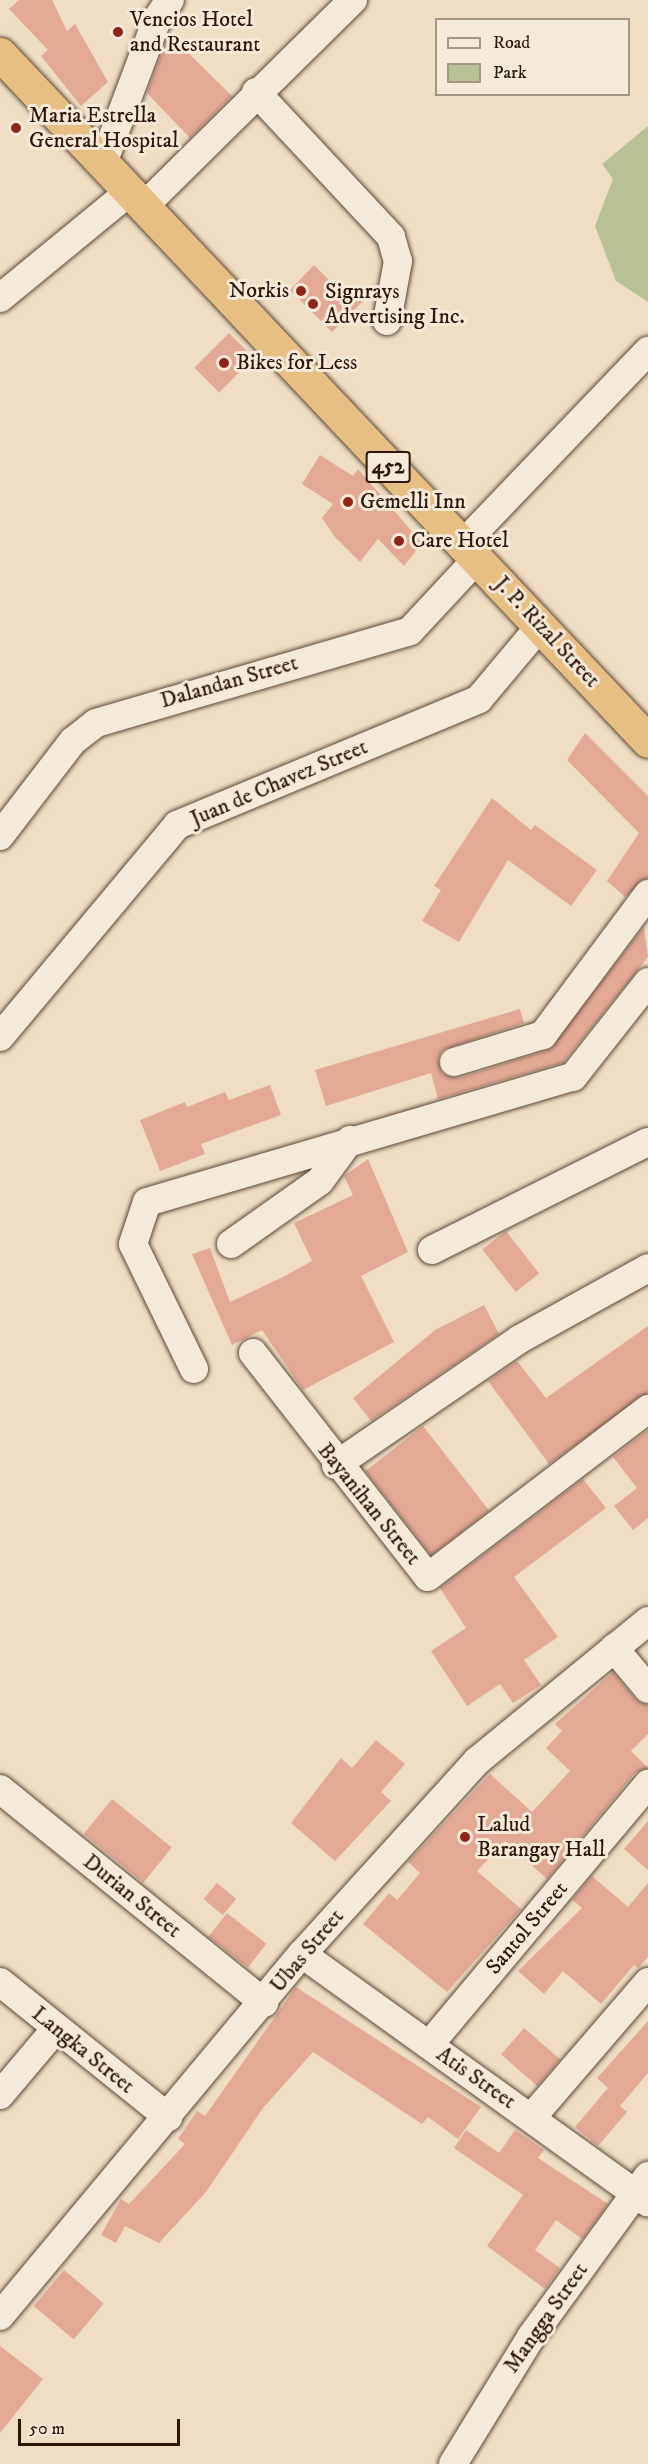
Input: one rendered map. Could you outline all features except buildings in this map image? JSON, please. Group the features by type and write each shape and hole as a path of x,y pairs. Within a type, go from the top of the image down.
{"highway":[{"name":"J. P. Rizal Street","path":"0,54 648,741"}],"street":[{"path":"103,163 157,19 170,0"},
{"path":"0,297 136,199 256,92 353,0"},
{"path":"256,92 391,237 398,261 387,321"},
{"name":"Dalandan Street","path":"0,836 73,741 96,723 410,631 470,552 648,351"},
{"name":"Juan de Chavez Street","path":"0,1037 177,825 480,699 541,625"},
{"path":"454,1062 543,1035 648,894"},
{"path":"194,1369 133,1244 147,1202 350,1140 573,1077 648,982"},
{"path":"231,1244 320,1181 350,1140"},
{"path":"432,1250 648,1142"},
{"path":"336,1465 520,1339 648,1268"},
{"name":"Bayanihan Street","path":"254,1353 336,1465 428,1577 648,1409"},
{"name":"Ubas Street","path":"0,2316 264,2003 302,1954 477,1761 648,1621"},
{"path":"614,1648 648,1689"},
{"name":"Santol Street","path":"429,2045 648,1784"},
{"name":"Durian Street","path":"0,1789 264,2003"},
{"name":"Atis Street","path":"302,1954 532,2117 643,2191"},
{"name":"Langka Street","path":"0,1982 55,2030 168,2117"},
{"path":"532,2117 648,1982"},
{"path":"0,2095 55,2030"},
{"name":"Mangga Street","path":"453,2464 531,2337 643,2191"}],"green space":[{"path":"648,126 648,302 616,281 595,226 613,179 602,164"}],"place":[{"name":"Vencios Hotel and Restaurant","path":"118,32"},
{"name":"Maria Estrella General Hospital","path":"16,128"},
{"name":"Norkis","path":"301,291"},
{"name":"Signrays Advertising Inc.","path":"313,304"},
{"name":"Bikes for Less","path":"224,363"},
{"name":"Gemelli Inn","path":"348,502"},
{"name":"Care Hotel","path":"399,541"},
{"name":"Lalud Barangay Hall","path":"465,1837"}]}
